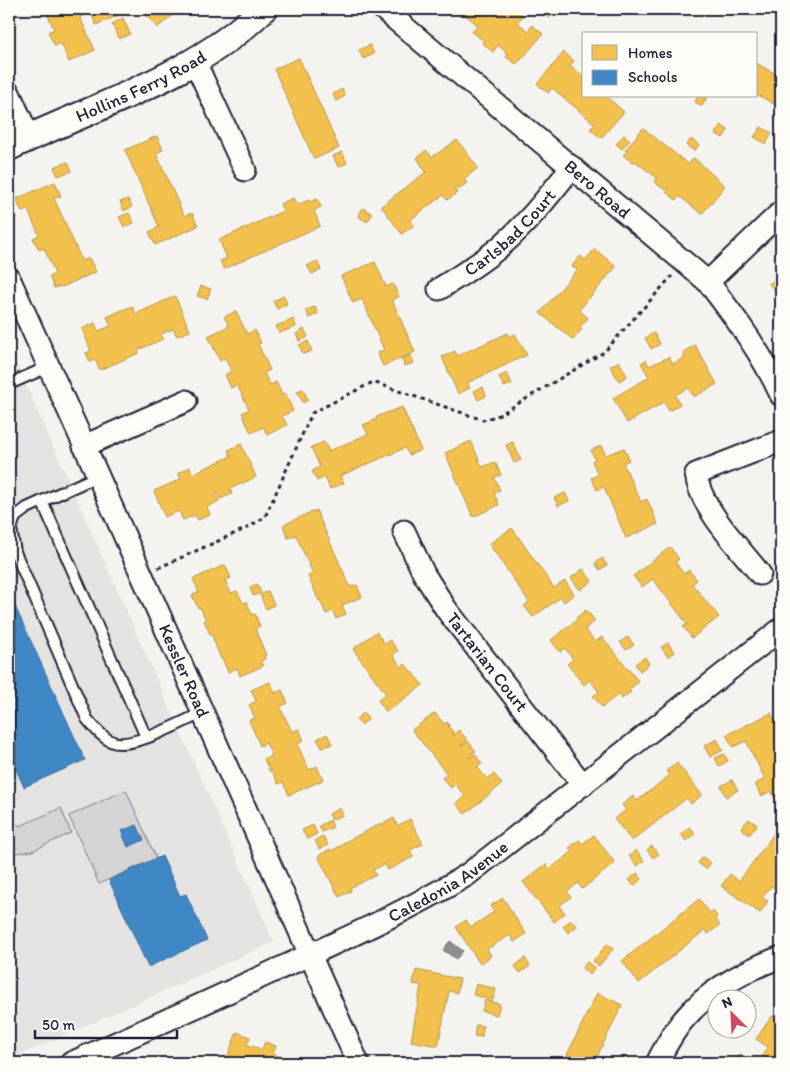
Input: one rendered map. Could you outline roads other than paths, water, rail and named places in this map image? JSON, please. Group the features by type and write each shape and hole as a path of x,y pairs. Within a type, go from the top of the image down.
{"street":[{"name":"Hollins Ferry Road","path":"19,142 136,91 194,60 224,42 263,9"},
{"name":"Bero Road","path":"383,9 708,282 734,316 772,376 781,396"},
{"path":"194,60 245,170"},
{"path":"9,93 19,142"},
{"name":"Carlsbad Court","path":"439,289 473,268 502,245 528,220 572,167"},
{"path":"708,282 781,212"},
{"name":"Kessler Road","path":"9,278 358,1063"},
{"path":"84,446 186,401"},
{"path":"760,574 704,500 698,486 696,474 781,441"},
{"name":"Tartarian Court","path":"404,531 424,574 446,609 583,784"},
{"name":"Caledonia Avenue","path":"71,1063 310,955 434,894 467,874 781,629"},
{"path":"657,1063 666,1045 685,1017 706,997 760,965 781,957"}],"lane":[{"path":"9,384 48,367"},
{"path":"98,476 27,508 15,517 11,530 16,552 83,710 100,734 114,742 133,742 146,738 202,713"},
{"path":"42,502 146,738"}]}
